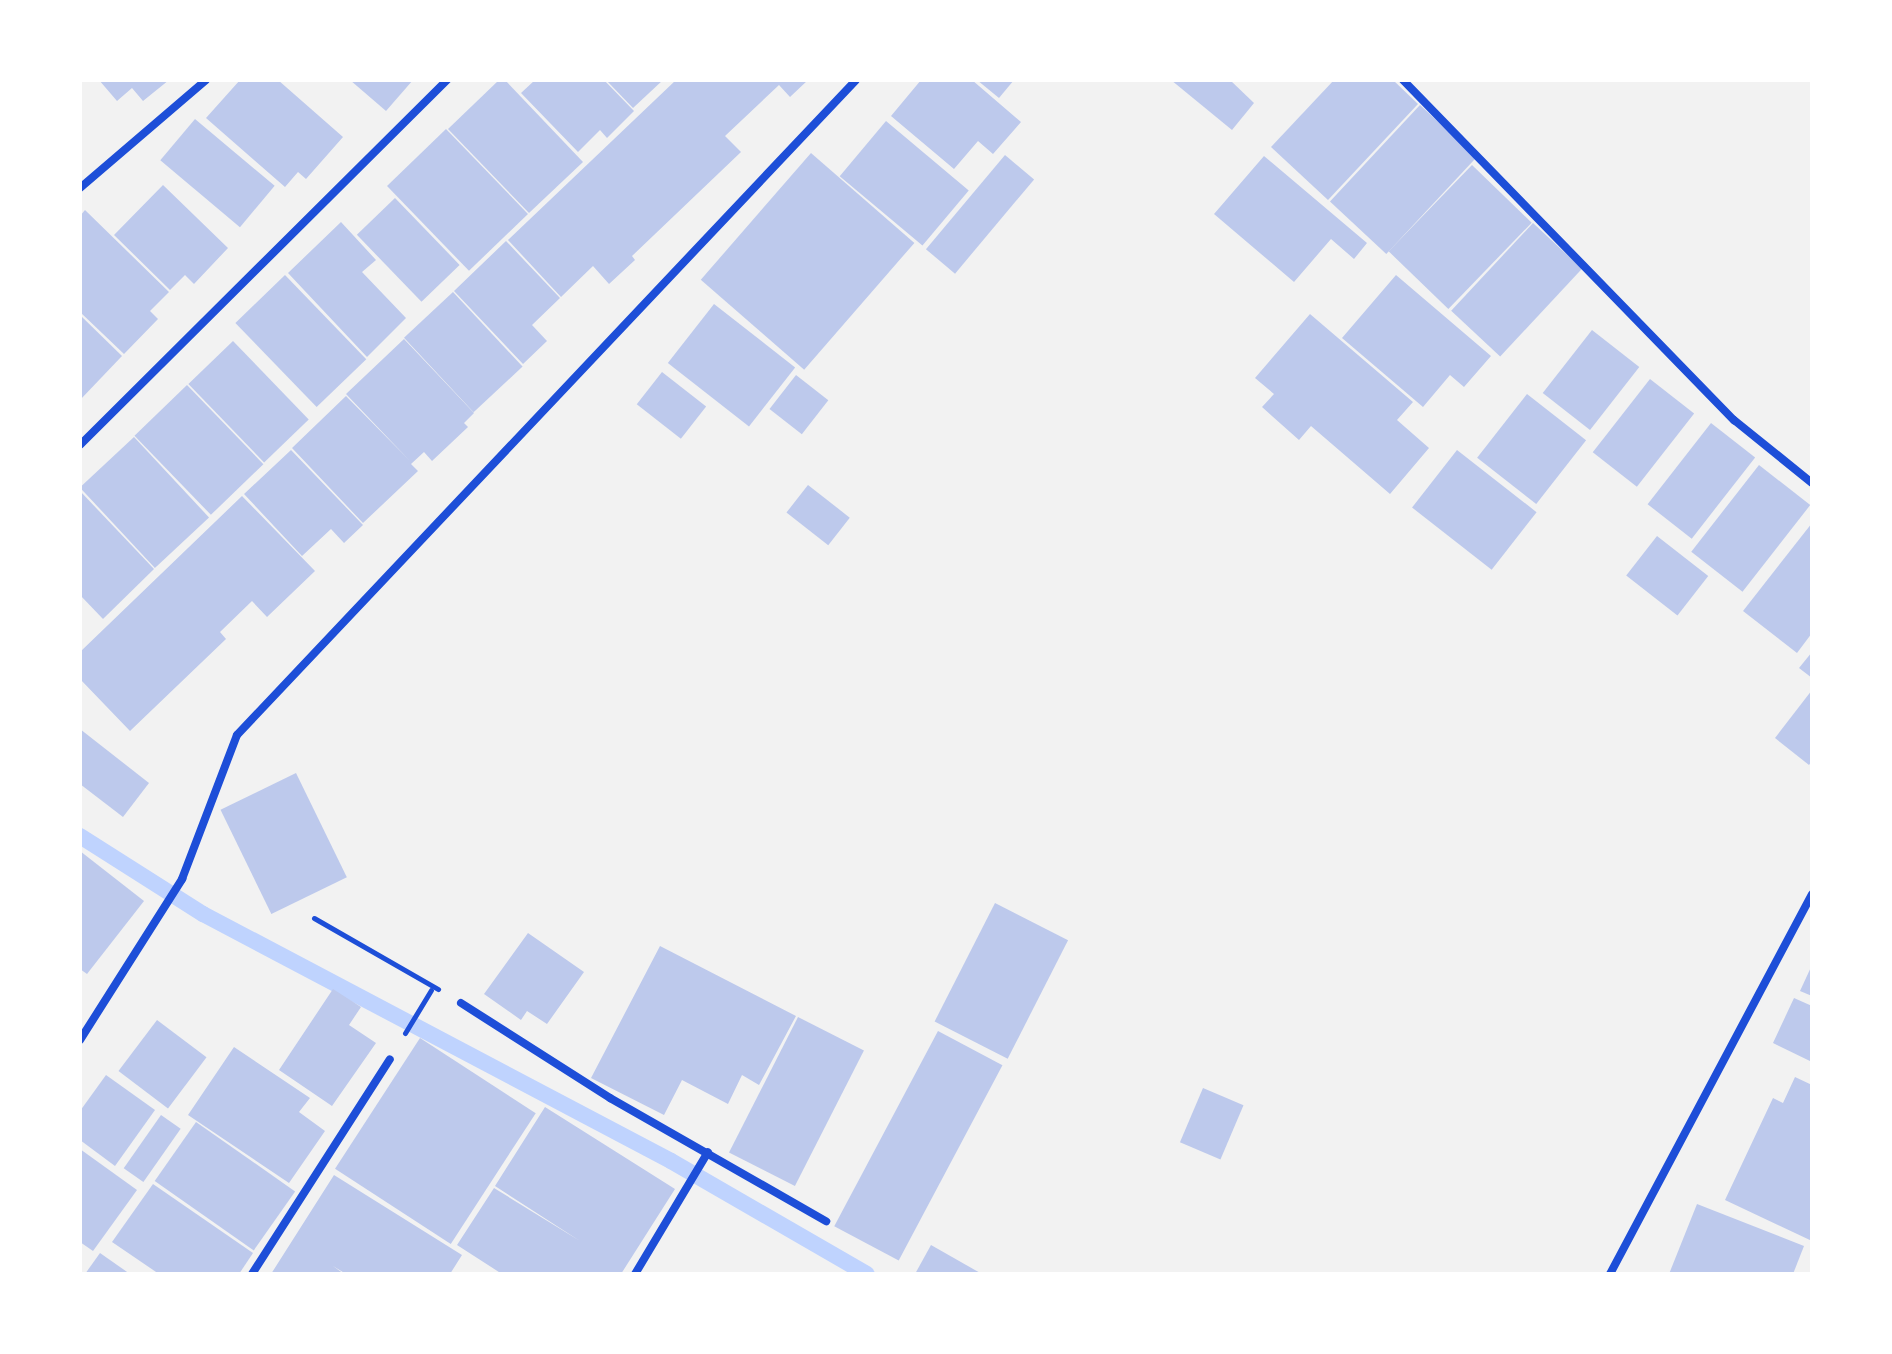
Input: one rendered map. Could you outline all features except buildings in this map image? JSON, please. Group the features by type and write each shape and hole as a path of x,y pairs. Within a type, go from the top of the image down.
{"street":[{"path":"80,188 206,80"},
{"path":"80,445 447,80"},
{"path":"80,1040 182,879 237,735 856,80"},
{"path":"1403,80 1734,420 1812,483"},
{"path":"1610,1274 1812,894"},
{"path":"461,1003 610,1098 826,1221"},
{"path":"252,1274 390,1059"},
{"path":"635,1274 708,1152"}],"path":[{"path":"314,918 461,1003"},
{"path":"390,1059 433,986"}],"waterway":[{"path":"80,836 203,914 671,1161 867,1274"}]}
